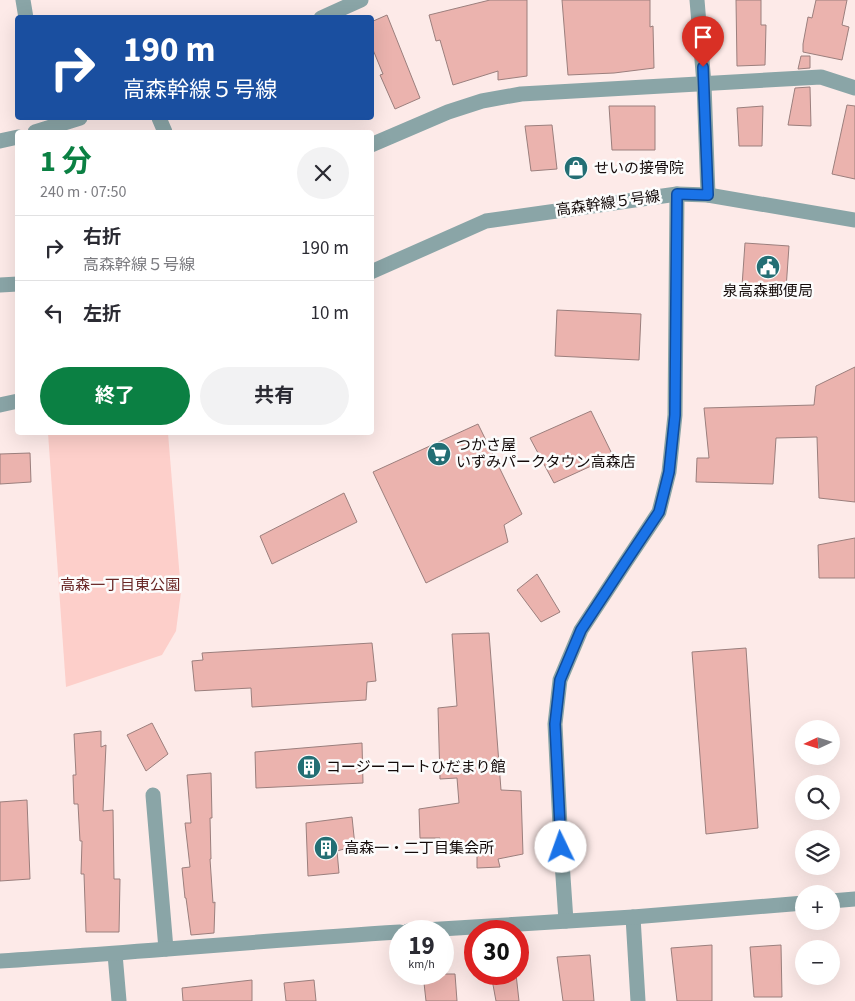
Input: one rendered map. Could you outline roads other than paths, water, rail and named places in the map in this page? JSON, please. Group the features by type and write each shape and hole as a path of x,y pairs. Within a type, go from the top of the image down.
{"street":[{"path":"23,0 26,15"},
{"path":"328,15 361,0"},
{"path":"697,0 704,84 708,195"},
{"path":"374,144 448,112 482,101 521,94 821,77 855,88"},
{"path":"41,127 71,120"},
{"path":"0,141 15,138"},
{"path":"566,921 555,734 560,680 581,630 659,512 669,472 675,415 677,194"},
{"name":"高森幹線５号線","path":"374,271 486,221 677,194 708,195 855,220"},
{"path":"0,285 15,284"},
{"path":"0,404 15,402"},
{"path":"152,795 166,949"},
{"path":"840,900 855,899"},
{"path":"454,928 633,917 795,904"},
{"path":"633,917 638,1001"},
{"path":"0,961 389,933"},
{"path":"115,954 119,1001"}],"place":[{"name":"せいの接骨院","path":"576,168"},
{"name":"泉高森郵便局","path":"768,267"},
{"name":"つかさ屋 いずみパークタウン高森店","path":"439,454"},
{"name":"コージーコートひだまり館","path":"309,767"},
{"name":"高森一・二丁目集会所","path":"326,848"}],"park label":[{"name":"高森一丁目東公園","path":"120,585"}]}
